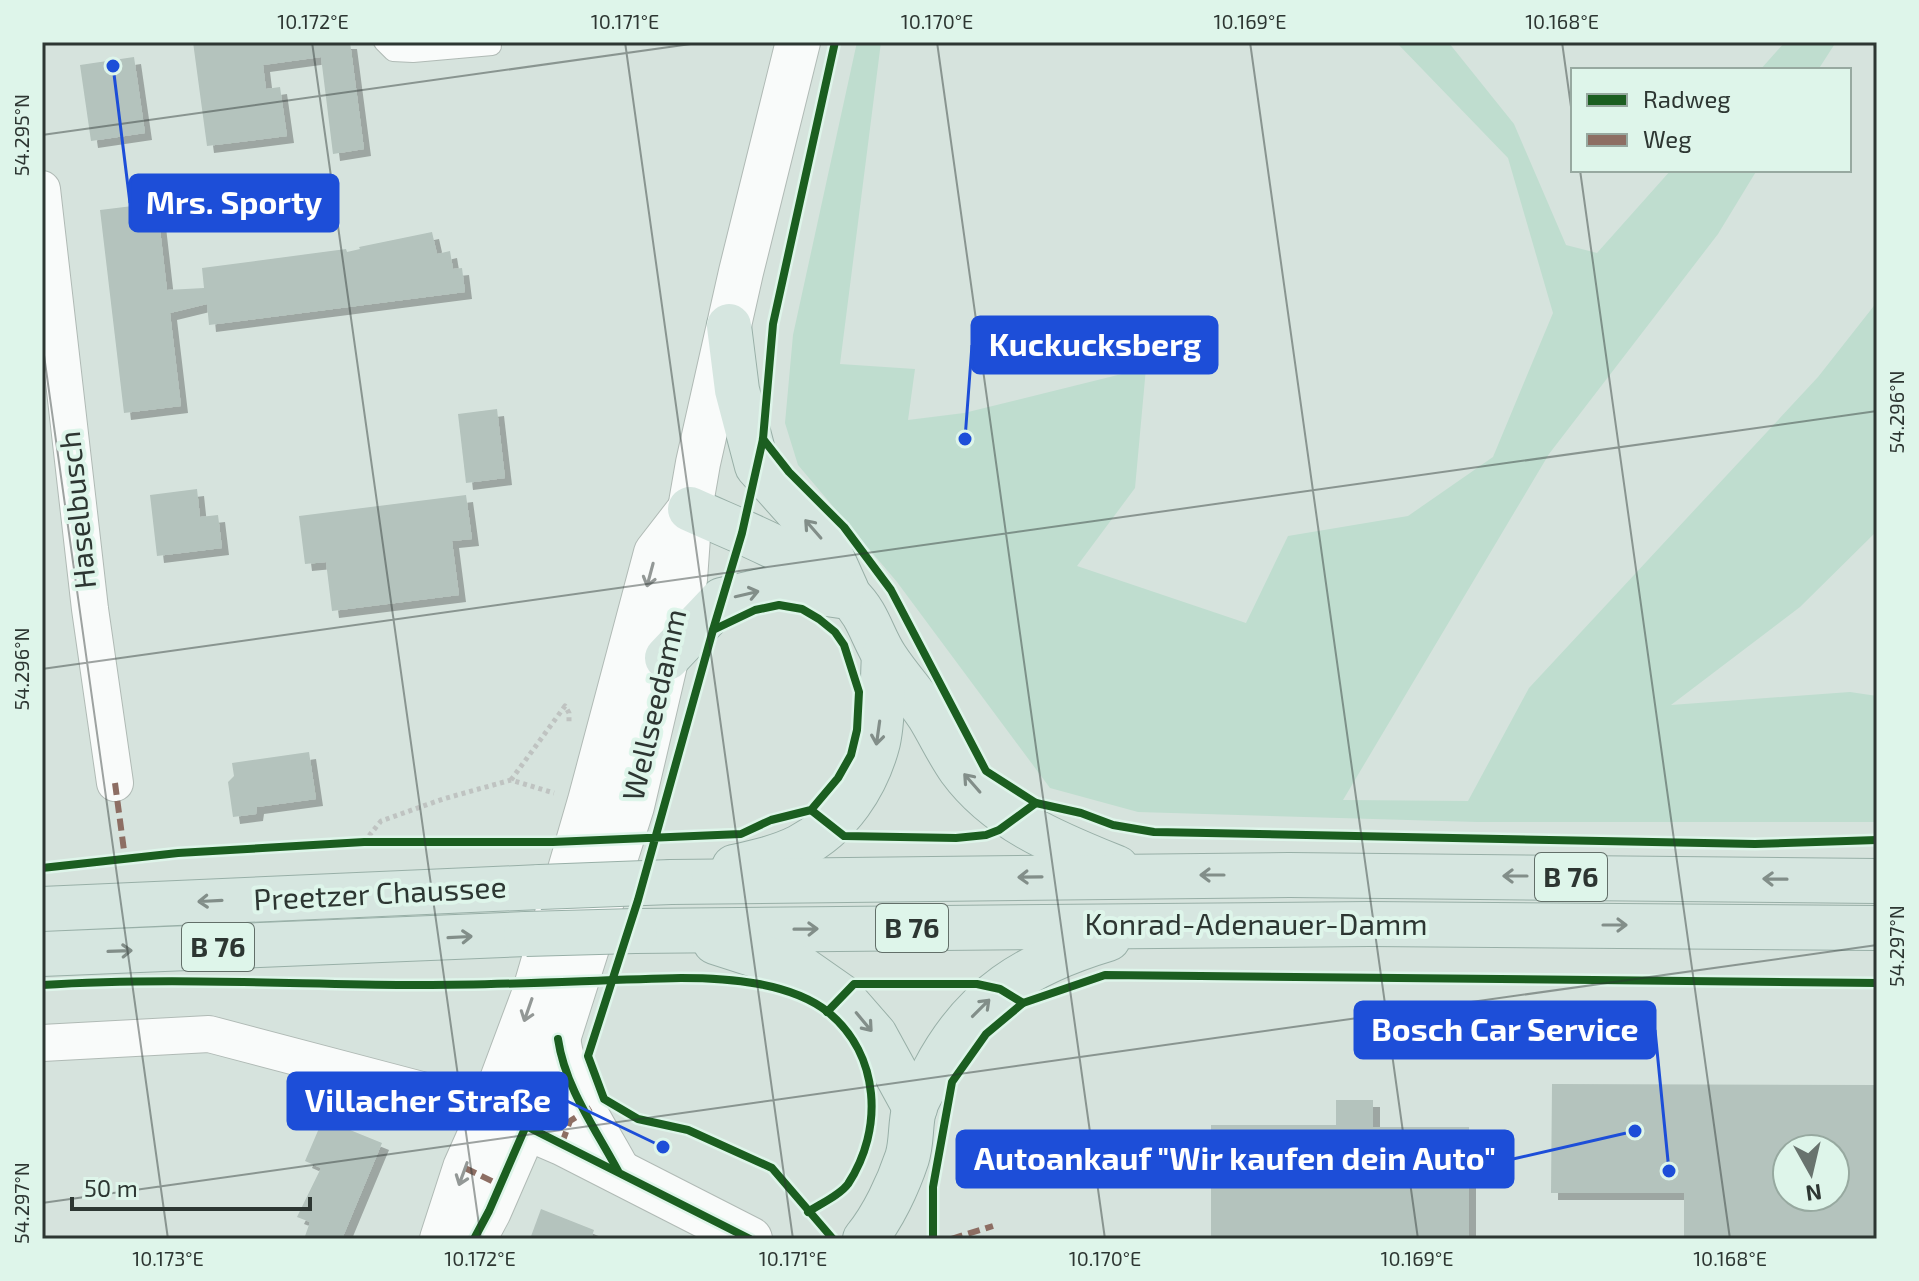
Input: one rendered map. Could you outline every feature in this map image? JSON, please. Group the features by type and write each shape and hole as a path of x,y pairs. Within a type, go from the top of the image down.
{"highway":[{"path":"729,326 737,390 757,466 825,542 850,597 876,633 884,656 929,717 961,770 991,803 1050,840 1136,876"},
{"path":"690,509 758,538 822,574 850,597"},
{"path":"667,658 722,600 779,587 850,597"},
{"path":"671,882 760,861 801,846 830,825 859,789 878,741 884,656"},
{"name":"Konrad-Adenauer-Damm","path":"671,882 1136,876 1877,881"},
{"name":"Preetzer Chaussee","path":"42,909 671,882"},
{"name":"Konrad-Adenauer-Damm","path":"654,931 1385,924 1877,928"},
{"path":"865,1239 876,1225 907,1157 915,1108 947,1047 965,1023 1000,989 1042,962 1151,925"},
{"path":"654,931 801,968 841,996 875,1035 915,1108"},
{"name":"Preetzer Chaussee","path":"42,954 654,931"}],"main road":[{"name":"Wellseedamm","path":"508,1119 535,1094 558,1039 632,806 685,579 690,509 698,463 798,42"},
{"name":"Wellseedamm","path":"508,1119 538,979 590,801 656,553 690,509"},
{"path":"558,1039 569,1082 618,1171"},
{"path":"508,1119 750,1239"},
{"path":"442,1239 465,1168 508,1119"},
{"path":"474,1239 489,1211 508,1119"}],"street":[{"name":"Haselbusch","path":"42,189 90,609 115,783"},
{"path":"42,1043 209,1034 452,1098 508,1119"}],"lane":[{"path":"383,42 393,52 413,53 492,46"}],"path":[{"path":"511,780 565,706 569,713 569,727"},
{"path":"364,842 381,821 511,780 566,797"}],"green space":[{"path":"857,42 881,42 840,364 915,369 908,420 964,413 1146,368 1135,488 1077,566 1246,623 1288,536 1408,516 1493,457 1553,313 1508,158 1396,42 1449,43 1514,124 1566,245 1597,253 1669,172 1756,172 1718,234 1549,454 1343,800 1468,801 1529,688 1818,377 1877,302 1877,531 1800,607 1671,705 1850,692 1877,696 1877,822 1477,822 1138,812 1050,788 897,582 798,465 785,423 793,335"},
{"path":"1785,42 1836,42 1819,68 1762,68"}],"building":[{"path":"193,42 350,42 364,149 333,154 321,57 263,65 266,89 280,87 287,136 207,146"},
{"path":"134,57 145,133 91,141 80,65"},
{"path":"157,203 167,290 204,288 202,268 346,249 347,252 432,232 437,254 450,251 453,269 462,268 465,292 209,325 207,304 170,313 181,406 124,413 100,210"},
{"path":"497,409 505,478 466,483 458,414"},
{"path":"197,489 200,517 218,515 222,548 157,556 150,495"},
{"path":"466,495 472,539 452,541 459,595 332,611 326,562 305,564 299,516"},
{"path":"309,752 316,799 257,807 256,814 233,817 228,782 234,776 232,763"},
{"path":"1552,1084 1877,1085 1877,1239 1684,1239 1684,1193 1551,1193"},
{"path":"1336,1100 1373,1100 1373,1127 1469,1127 1469,1239 1211,1239 1211,1125 1336,1125"},
{"path":"323,1119 382,1143 342,1239 304,1239 310,1222 297,1217 321,1168 305,1161"},
{"path":"541,1209 594,1230 591,1239 530,1239"}],"marked path":[{"path":"115,783 125,858"},
{"path":"503,1080 535,1094"},
{"path":"562,1143 570,1121 591,1108"},
{"path":"465,1168 500,1185"},
{"path":"951,1239 993,1226"}],"cycle path":[{"path":"713,630 742,533 763,439 773,324 835,42"},
{"path":"763,439 789,472 844,527 891,590 986,771 1036,803 1081,813 1113,825 1154,832 1755,844 1877,840"},
{"path":"42,868 178,853 364,842 553,842 741,834 771,820 811,810 838,778 851,755 857,730 859,692 844,645 835,632 802,609 779,605 755,610 713,630 638,900 588,1056 604,1099 638,1119 688,1130 772,1168 833,1239"},
{"path":"811,810 844,836 956,838 986,835 999,830 1036,803"},
{"path":"933,1239 933,1187 952,1082 986,1034 1023,1003 1105,975 1877,983"},
{"path":"42,985 179,981 441,985 681,978 738,981 777,988 813,1002 845,1029 867,1071 871,1094 871,1117 860,1163 844,1188 808,1212"},
{"path":"827,1012 854,984 977,984 1000,989 1023,1003"},
{"path":"558,1039 574,1091 618,1171"},
{"path":"474,1239 526,1126 750,1239"}],"place":[{"name":"Mrs. Sporty","path":"113,66"},
{"name":"Kuckucksberg","path":"965,439"},
{"name":"Autoankauf \"Wir kaufen dein Auto\"","path":"1635,1131"},
{"name":"Villacher Straße","path":"663,1147"},
{"name":"Bosch Car Service","path":"1669,1171"}]}
